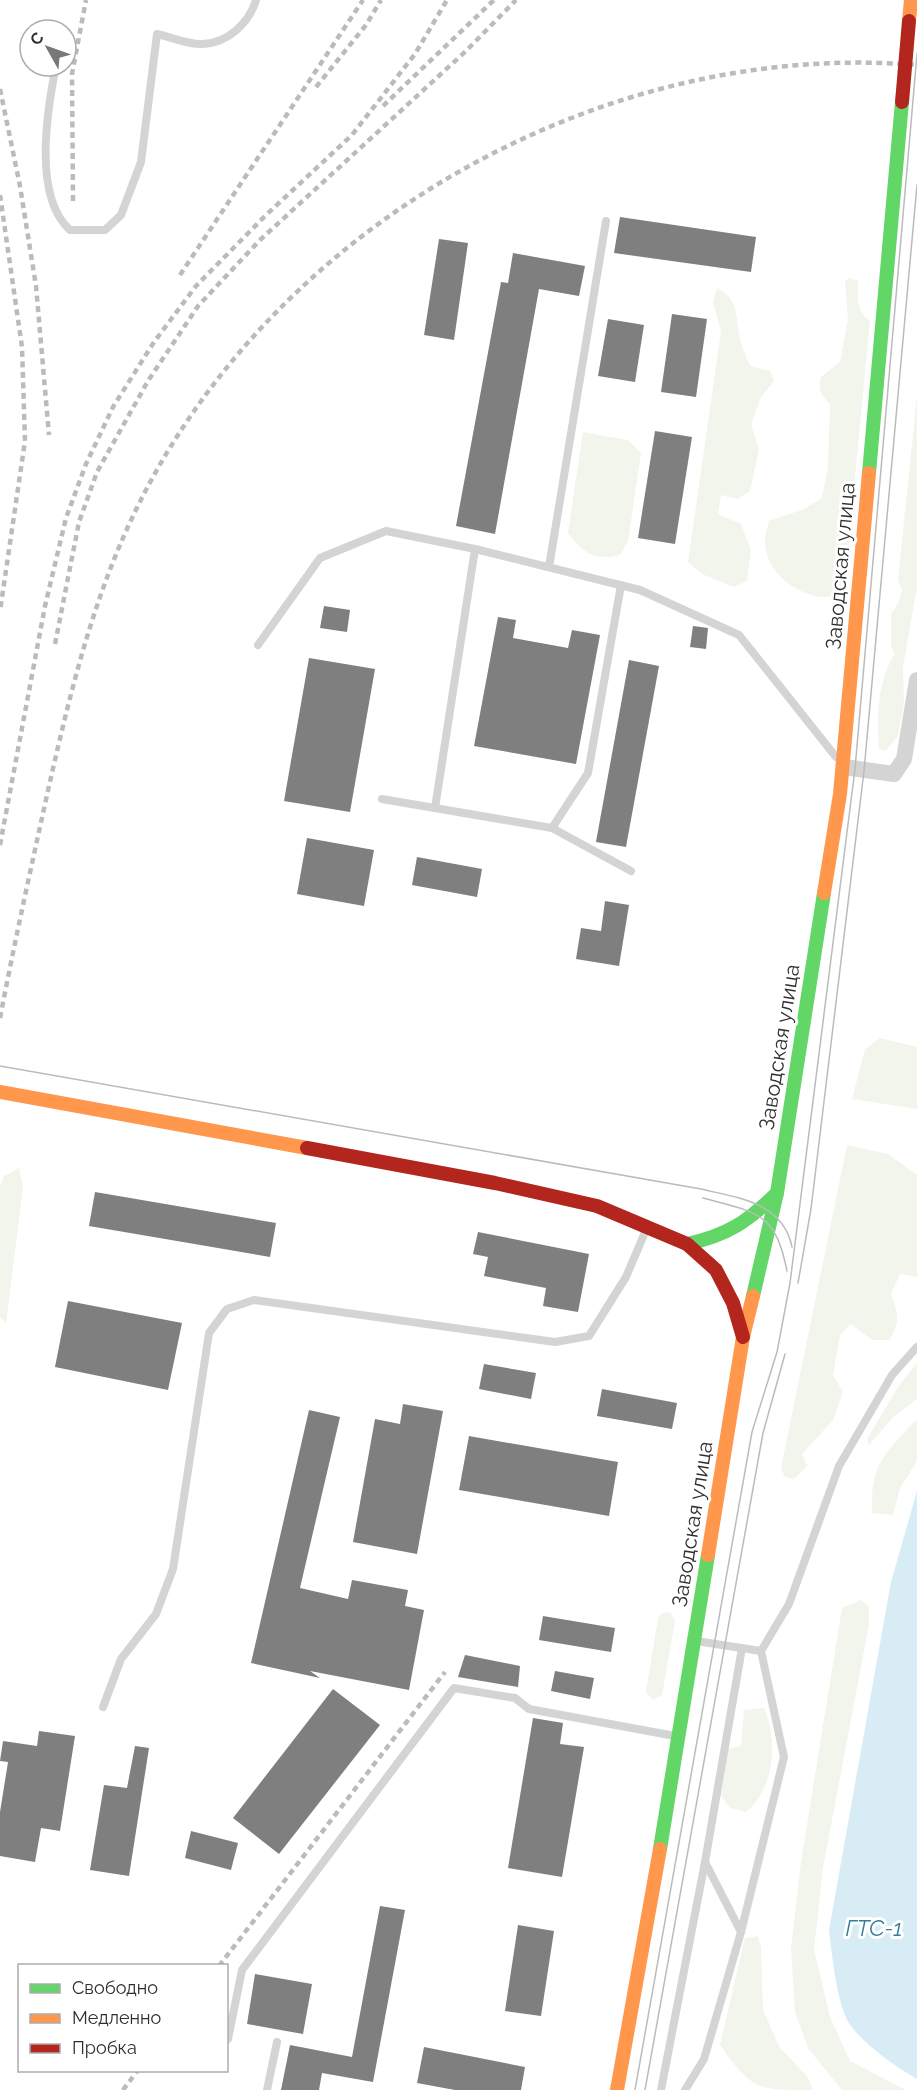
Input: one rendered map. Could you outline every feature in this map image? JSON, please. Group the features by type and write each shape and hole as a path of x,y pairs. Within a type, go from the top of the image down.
{"main road":[{"name":"Заводская улица","path":"617,2090 694,1641 743,1337 777,1193 844,767 911,0"},
{"path":"0,1092 495,1183 597,1206 687,1244 716,1270 733,1303 743,1337"},
{"path":"687,1244 721,1237 750,1220 777,1193"}],"street":[{"path":"844,767 894,774 904,759 917,680"}],"lane":[{"path":"53,78 46,112 48,188 58,220 70,230 105,230 121,215 141,162 157,34 202,44 228,38 252,15 256,0"},
{"path":"549,567 606,221"},
{"path":"258,645 320,558 386,531 475,549 640,590 740,634 844,767"},
{"path":"435,808 475,549"},
{"path":"552,828 588,773 621,585"},
{"path":"382,798 552,828 631,871"},
{"path":"103,1707 121,1659 156,1614 173,1569 209,1333 227,1309 254,1300 555,1342 589,1336 626,1277 647,1227"},
{"path":"685,2090 704,2059 741,1932 784,1757 761,1651 789,1604 839,1466 892,1375 917,1347"},
{"path":"694,1641 761,1651"},
{"path":"661,2090 705,1862 742,1648"},
{"path":"228,2038 242,1970 454,1688 515,1698 529,1709 678,1736"},
{"path":"705,1862 741,1932"},
{"path":"267,2090 277,2042"}],"shaded area":[{"path":"850,278 858,281 860,308 870,321 845,581 840,595 815,596 790,585 780,576 767,553 765,538 769,521 802,510 822,498 828,467 830,404 821,392 820,382 821,377 840,362 848,320 845,281"},
{"path":"717,288 733,302 741,341 750,366 770,371 774,381 761,397 751,424 759,450 750,491 738,499 721,495 718,514 741,524 751,550 747,581 734,587 702,574 688,562 721,331 713,302"},
{"path":"917,396 917,587 903,667 904,703 898,736 885,751 879,749 880,700 885,676 895,654 891,646 891,614 898,604 902,590 898,580"},
{"path":"583,432 628,440 641,453 628,541 620,555 603,557 590,554 579,546 568,533"},
{"path":"880,1038 917,1047 917,1109 852,1099 865,1050"},
{"path":"847,1145 888,1154 917,1175 917,1277 900,1274 891,1294 897,1323 889,1340 872,1340 851,1324 840,1335 833,1375 843,1392 833,1420 802,1454 807,1466 794,1479 785,1477 781,1468"},
{"path":"19,1168 23,1187 6,1323 0,1317 0,1186 4,1176"},
{"path":"917,1363 917,1399 893,1417 869,1445 867,1439 898,1387"},
{"path":"917,1419 917,1461 900,1488 893,1515 872,1513 874,1482 882,1460"},
{"path":"861,1600 869,1607 869,1624 823,1868 814,1949 830,2017 850,2061 906,2090 842,2090 808,2048 795,2012 791,1948 801,1862 842,1608"},
{"path":"670,1612 675,1621 662,1695 653,1700 646,1692 658,1618 662,1613"},
{"path":"764,1708 772,1749 768,1777 763,1791 746,1812 730,1808 721,1796 728,1749 741,1746 744,1710"},
{"path":"758,1936 761,1948 763,2009 779,2047 807,2076 813,2090 767,2088 757,2084 740,2071 720,2045 745,1938"}],"water":[{"name":"ГТС-1","path":"917,1491 917,2079 882,2056 865,2041 846,2018 839,1994 829,1930 891,1582"}],"building":[{"path":"620,217 756,237 751,272 614,253"},
{"path":"439,239 468,243 454,340 424,335"},
{"path":"513,253 585,266 579,296 539,289 495,534 456,526 501,282 508,283"},
{"path":"672,314 707,319 696,397 661,392"},
{"path":"608,319 644,325 635,382 598,376"},
{"path":"655,431 692,437 675,544 638,538"},
{"path":"324,606 350,610 347,632 320,628"},
{"path":"498,617 516,620 513,638 568,648 572,630 600,635 576,764 474,746"},
{"path":"693,626 708,628 706,649 690,647"},
{"path":"309,658 375,669 350,812 284,801"},
{"path":"629,660 659,666 626,847 596,842"},
{"path":"307,838 374,850 364,906 297,894"},
{"path":"417,857 482,869 477,897 412,885"},
{"path":"605,901 629,905 619,966 576,959 581,928 601,931"},
{"path":"95,1192 276,1223 270,1257 89,1226"},
{"path":"478,1232 589,1254 578,1312 543,1306 546,1288 484,1276 488,1257 473,1254"},
{"path":"68,1301 182,1323 168,1390 55,1367"},
{"path":"484,1364 536,1373 531,1399 479,1389"},
{"path":"602,1389 677,1403 672,1429 597,1416"},
{"path":"403,1404 443,1411 417,1554 353,1542 375,1419 400,1424"},
{"path":"309,1410 340,1417 300,1588 348,1599 352,1580 408,1590 405,1606 424,1610 409,1690 310,1671 320,1678 251,1663"},
{"path":"469,1436 618,1462 609,1516 459,1490"},
{"path":"543,1616 615,1628 611,1652 539,1640"},
{"path":"465,1655 520,1666 518,1687 458,1677"},
{"path":"555,1671 594,1678 590,1699 551,1691"},
{"path":"333,1689 380,1725 279,1854 233,1818"},
{"path":"533,1718 563,1723 560,1744 584,1747 562,1877 508,1868"},
{"path":"39,1731 75,1736 60,1831 41,1828 35,1862 0,1856 0,1812 8,1762 0,1761 3,1741 37,1746"},
{"path":"135,1746 149,1748 129,1876 90,1870 104,1785 127,1788"},
{"path":"191,1831 238,1843 231,1870 185,1858"},
{"path":"380,1906 405,1910 373,2082 322,2073 319,2090 281,2090 290,2045 352,2057"},
{"path":"518,1925 554,1931 541,2016 505,2011"},
{"path":"255,1974 312,1984 303,2034 247,2024"},
{"path":"424,2047 525,2067 521,2090 455,2090 417,2083"}],"tram line":[{"path":"635,2090 752,1432 777,1352 790,1283 855,769 917,54"},
{"path":"798,1283 811,1209 864,771 917,185"},
{"path":"0,1066 715,1192 744,1199 769,1211 787,1232 792,1247"},
{"path":"703,1198 737,1207 761,1218 776,1236 787,1271"},
{"path":"645,2090 763,1433 785,1354"}],"railway":[{"path":"73,201 72,74 86,0"},
{"path":"180,275 363,0"},
{"path":"316,87 366,25 381,0"},
{"path":"0,845 45,606 66,518 86,464 113,407 154,342 196,286 266,215 352,135 415,54 447,0"},
{"path":"383,106 494,0"},
{"path":"55,644 79,522 97,472 148,381 198,306 260,240 466,51 516,0"},
{"path":"0,1018 65,717 94,615 118,549 133,516 193,413 268,320 357,240 457,173 565,120 680,84 798,65 917,65"},
{"path":"0,89 20,186 36,286 49,435"},
{"path":"0,195 22,347 25,441 0,611"},
{"path":"221,1964 445,1672"},
{"path":"123,2090 136,2072"}],"traffic: fast":[{"path":"869,473 902,102"},
{"path":"753,1296 777,1193 824,893"},
{"path":"687,1244 726,1232 746,1220 777,1193"},
{"path":"660,1849 708,1555"}],"traffic: slow":[{"path":"909,21 911,0"},
{"path":"824,893 840,794 869,473"},
{"path":"0,1092 307,1148"},
{"path":"708,1555 743,1337 753,1296"},
{"path":"617,2090 660,1849"}],"traffic: jam":[{"path":"902,102 909,21"},
{"path":"307,1148 495,1183 597,1206 687,1244 716,1270 733,1303 743,1337"}]}
